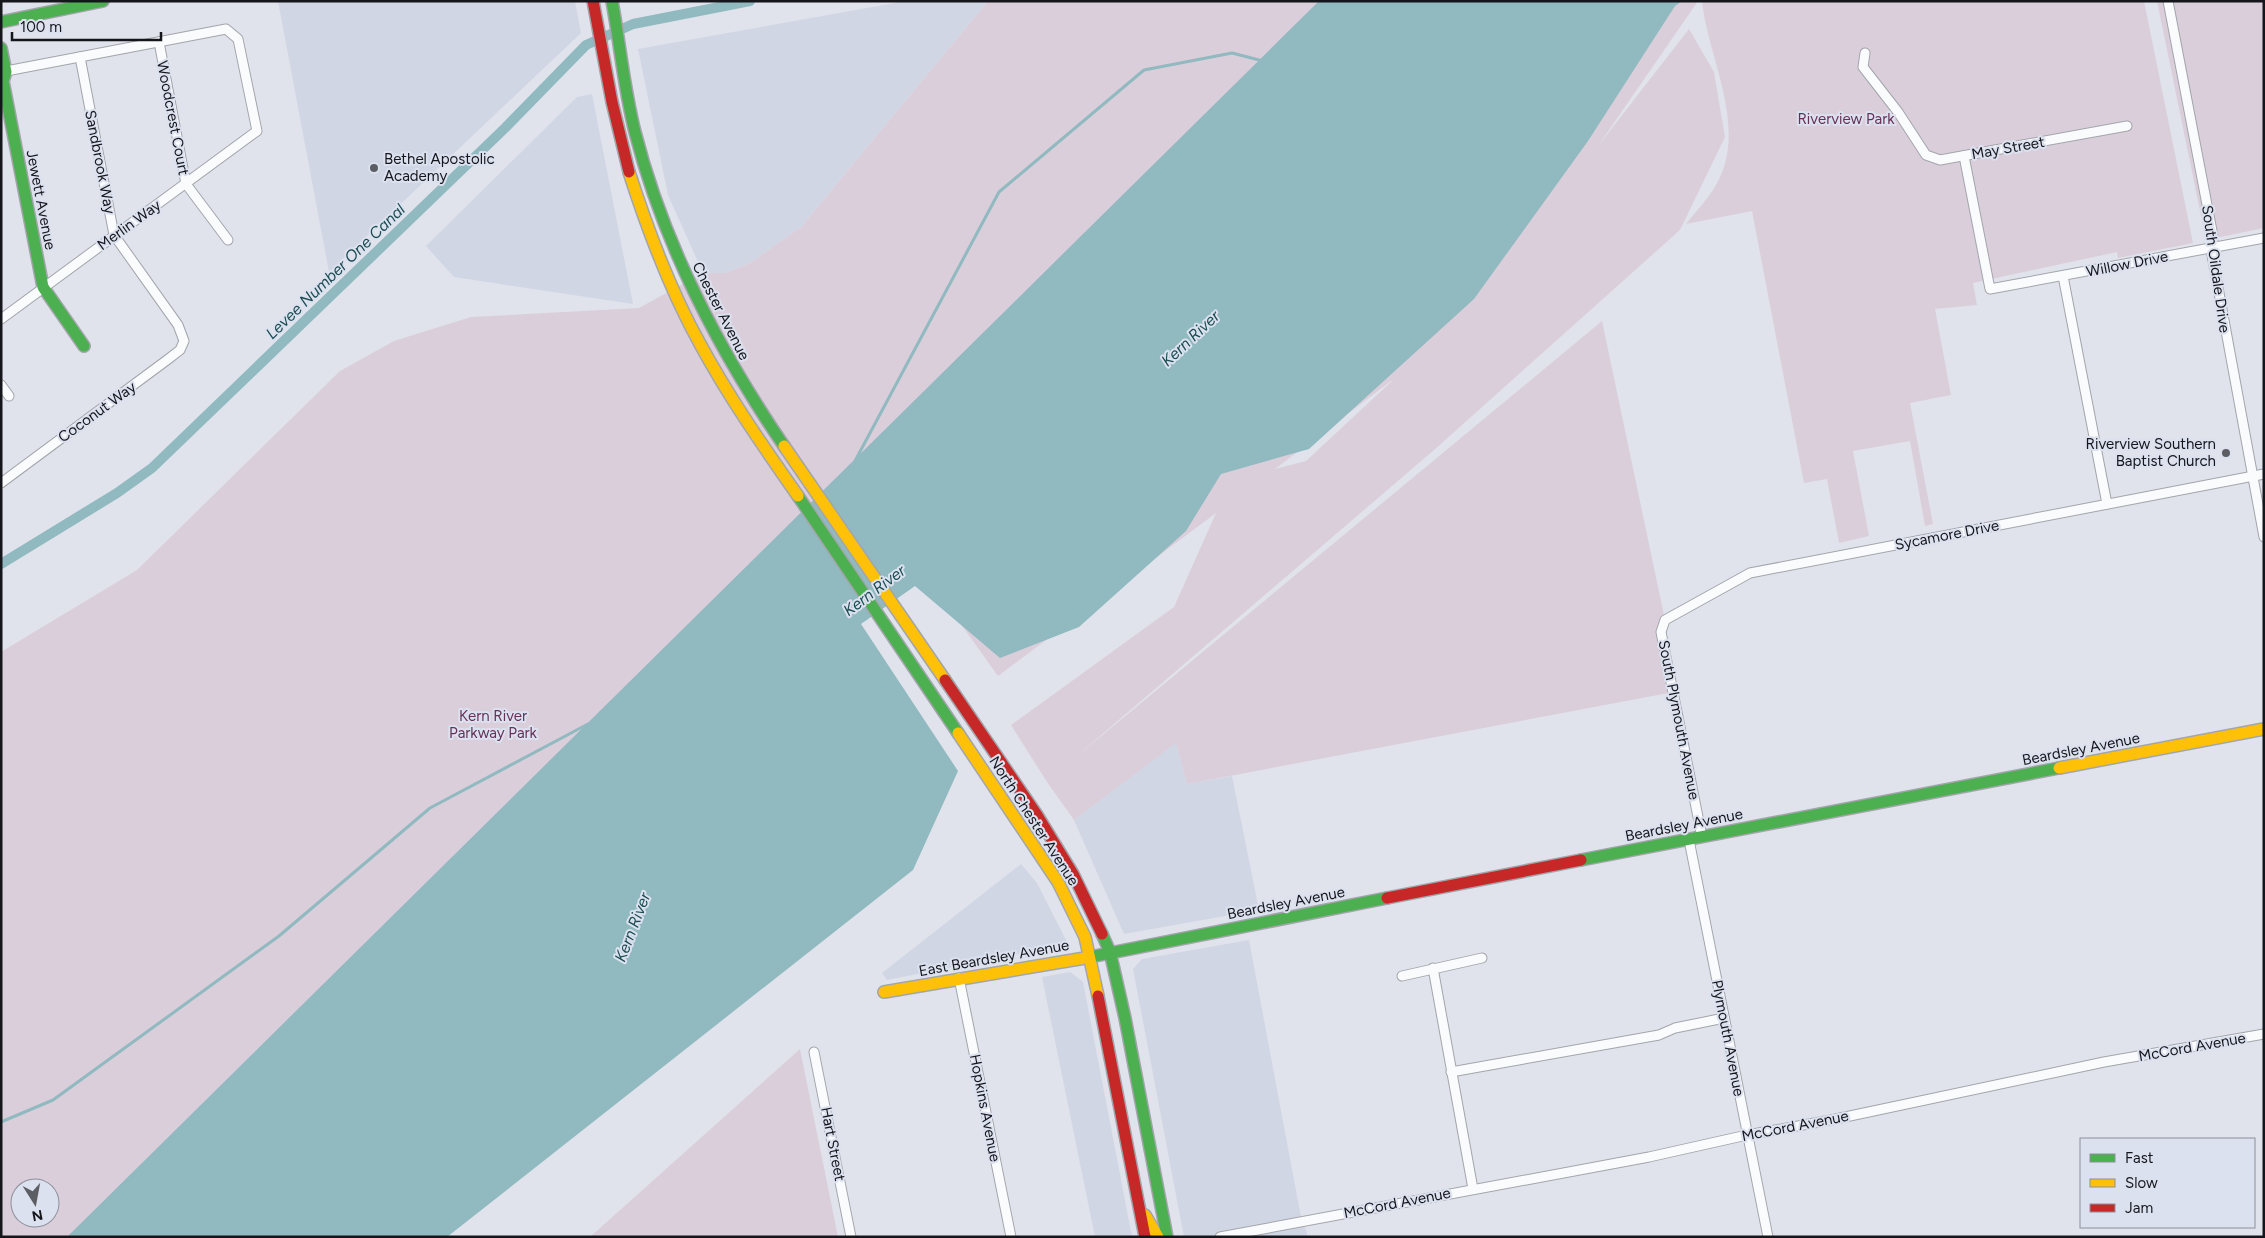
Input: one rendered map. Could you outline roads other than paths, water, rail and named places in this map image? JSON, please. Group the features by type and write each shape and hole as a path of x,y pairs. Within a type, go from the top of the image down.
{"main road":[{"path":"1,22 103,1"},
{"name":"Chester Avenue","path":"612,5 635,130 657,206 672,246 723,354 905,621"},
{"name":"North Chester Avenue","path":"594,6 618,134 641,211 676,299 708,362 1058,882 1085,937 1145,1237"},
{"name":"Jewett Avenue","path":"1,48 3,80 43,287 84,346"},
{"name":"North Chester Avenue","path":"905,621 1063,857 1110,952 1125,1018 1167,1237"},
{"name":"Beardsley Avenue","path":"1110,952 2264,729"},
{"name":"East Beardsley Avenue","path":"884,992 959,978 1038,967 1110,952"},
{"path":"1138,1204 1158,1237"}],"street":[{"name":"South Oildale Drive","path":"2168,1 2213,236 2212,255 2264,537"},
{"name":"Merlin Way","path":"1,319 257,131 238,39 234,34 226,29 158,42"},
{"path":"3,72 158,42"},
{"name":"Woodcrest Court","path":"158,42 186,184 228,240"},
{"path":"1865,53 1863,67 1898,112 1926,155 1940,160 1964,156"},
{"name":"Sandbrook Way","path":"80,57 114,235 183,335"},
{"name":"May Street","path":"1990,289 1964,156 2127,126"},
{"name":"Willow Drive","path":"1990,289 2264,238"},
{"path":"2063,276 2107,504"},
{"name":"Coconut Way","path":"1,483 180,350 184,341 183,335"},
{"path":"1,385 10,396"},
{"name":"Sycamore Drive","path":"1662,632 1665,620 1750,574 2264,474"},
{"name":"South Plymouth Avenue","path":"1662,632 1702,837"},
{"name":"Plymouth Avenue","path":"1689,840 1768,1237"},
{"path":"1402,976 1482,958"},
{"path":"1432,968 1473,1188"},
{"name":"Hopkins Avenue","path":"959,978 1011,1237"},
{"path":"1451,1072 1660,1036 1675,1028 1724,1018"},
{"name":"McCord Avenue","path":"1220,1237 1473,1188 1649,1157 1747,1134 1849,1116 2104,1062 2264,1034"},
{"name":"Hart Street","path":"814,1052 851,1237"}],"water":[{"name":"Kern River","path":"1319,1 1682,1 1675,6 1588,141 1474,299 1309,449 1221,474 1186,531 1079,627 1000,658 915,586 861,624 958,771 913,870 447,1237 67,1237"}],"waterway":[{"name":"Levee Number One Canal","path":"1,564 117,493 152,468 505,128 586,45 633,24 750,1"},
{"path":"855,461 999,192 1144,70 1232,53 1263,61"},
{"path":"1,1122 53,1100 279,936 430,808 588,724"}],"place":[{"name":"Bethel Apostolic Academy","path":"374,168"},
{"name":"Riverview Southern Baptist Church","path":"2226,453"}],"park label":[{"name":"Riverview Park","path":"1846,119"},
{"name":"Kern River Parkway Park","path":"493,724"}]}
